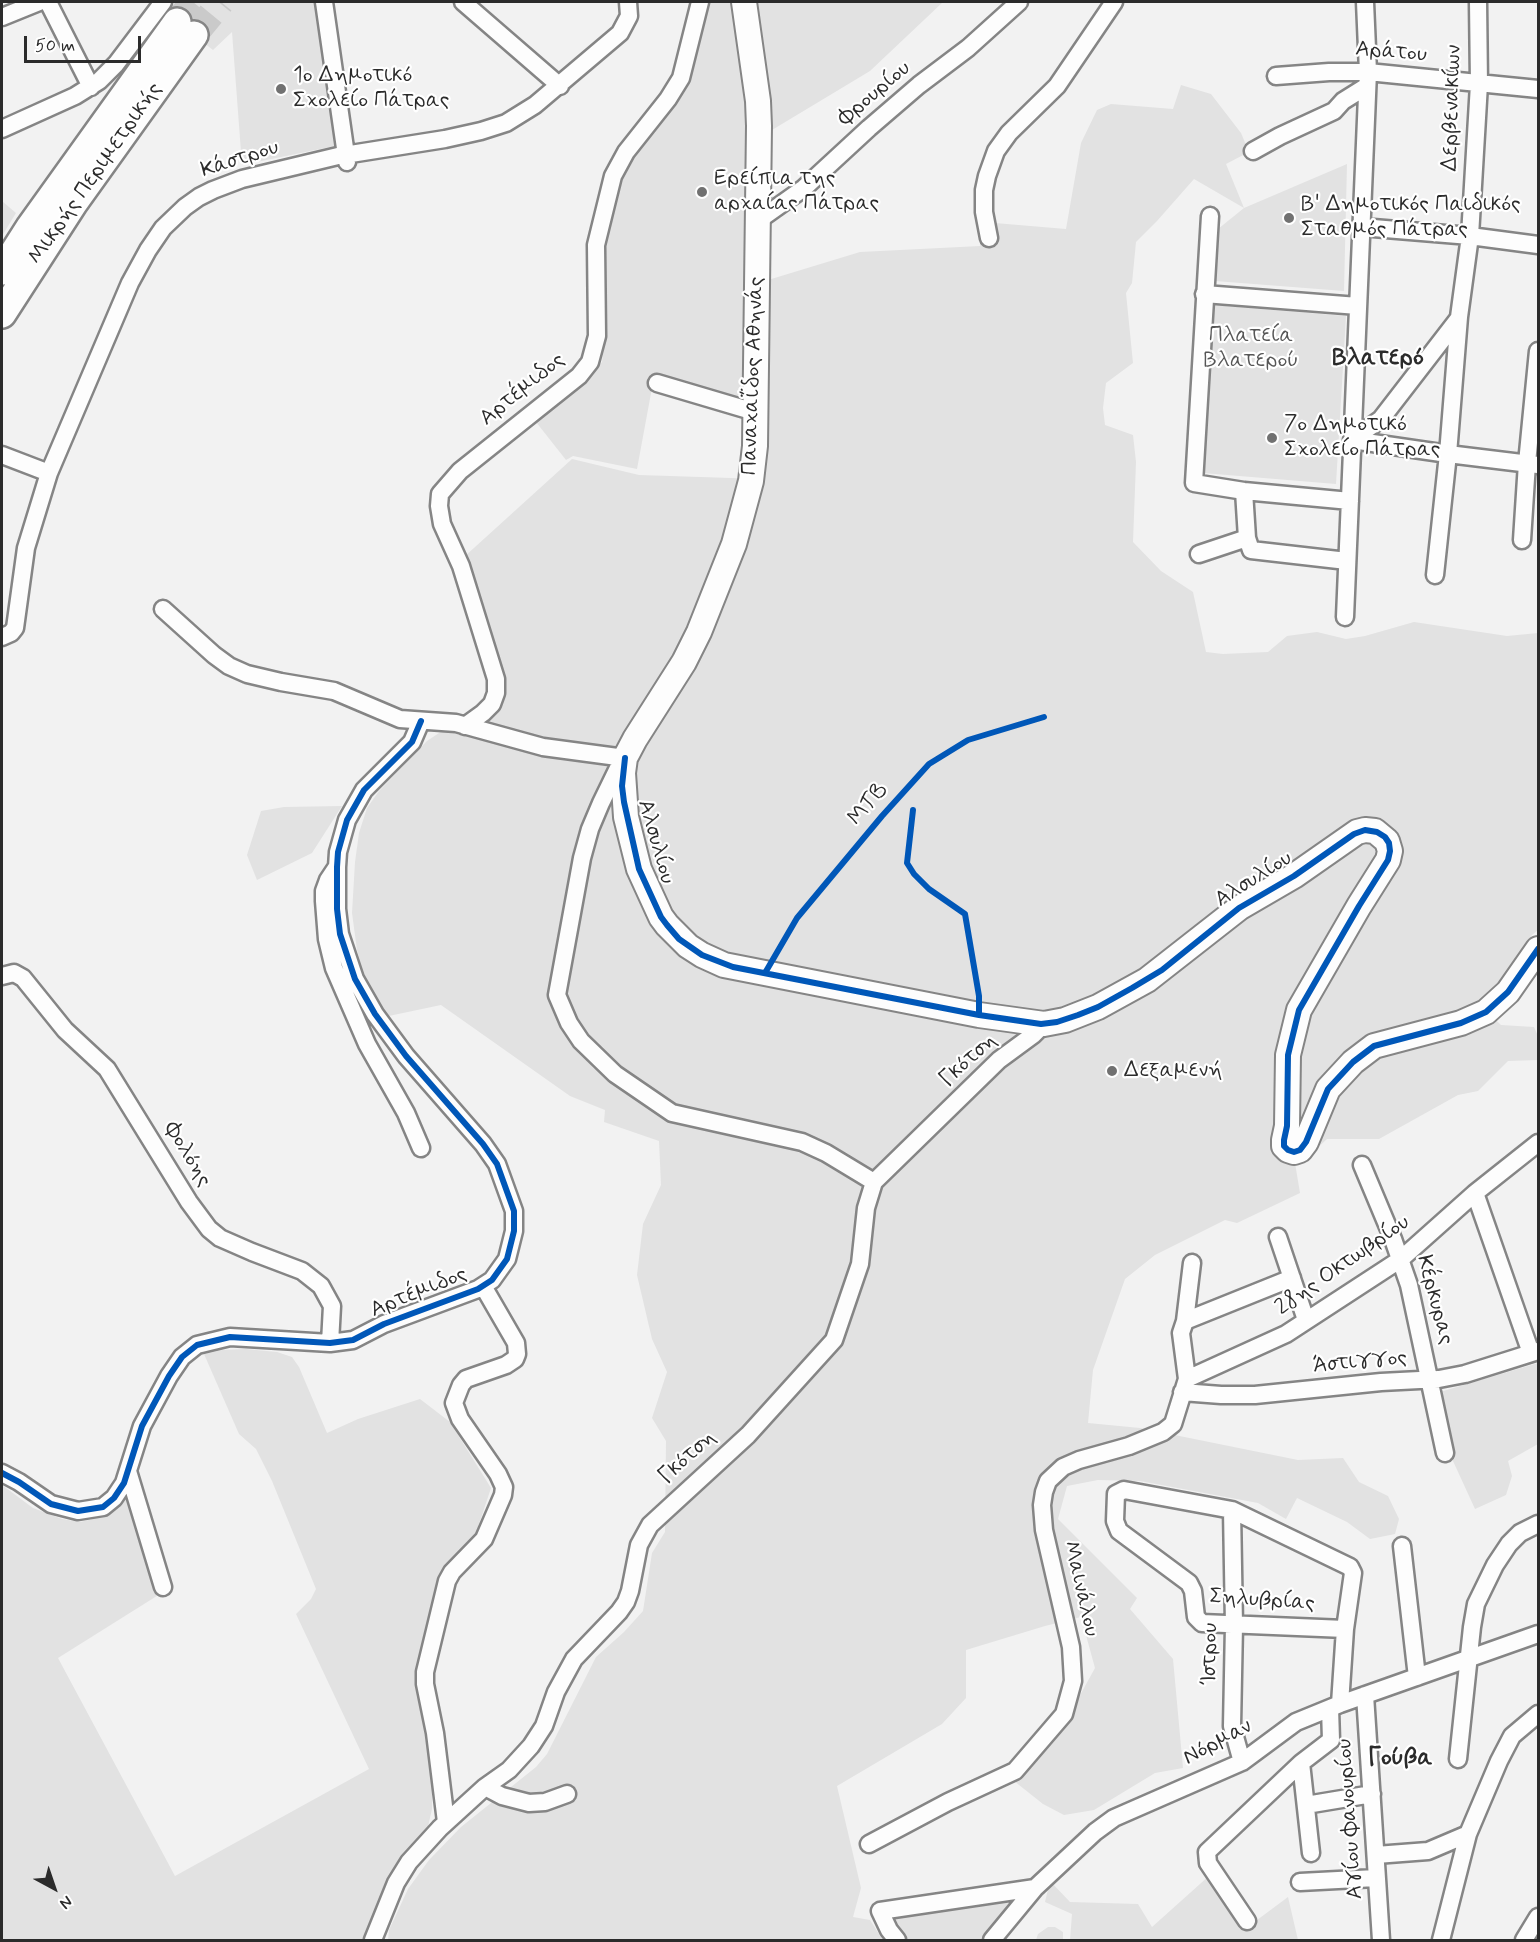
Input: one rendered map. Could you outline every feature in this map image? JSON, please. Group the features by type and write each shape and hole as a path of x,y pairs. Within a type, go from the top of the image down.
{"main road":[{"name":"Μικρής Περιμετρικής","path":"2,272 30,227 178,19"},
{"name":"Μικρής Περιμετρικής","path":"2,314 73,204 178,19"}],"street":[{"path":"2,17 39,2"},
{"path":"48,2 91,87"},
{"path":"324,2 347,158"},
{"path":"463,2 560,86"},
{"name":"Αρτέμιδος","path":"465,726 492,704 496,693 496,679 461,566 442,524 440,494 460,471 559,393 579,376 590,362 597,336 596,245 613,176 626,152 663,107 681,78 700,2"},
{"name":"Παναχαΐδος Αθηνάς","path":"625,758 688,655 724,571 750,489 755,446 759,116 744,2"},
{"name":"Φρουρίου","path":"759,220 796,194 877,121 919,85 968,48 1019,2"},
{"path":"989,238 984,212 984,189 990,164 996,151 1009,132 1057,86 1114,2"},
{"path":"1345,617 1367,79 1365,2"},
{"name":"Δερβενακίων","path":"1436,574 1459,317 1470,236 1479,84 1478,2"},
{"name":"Κάστρου","path":"4,636 15,628 26,548 49,472 130,283 163,228 185,207 227,183 260,174 445,139 496,127 524,113 560,86 620,33 628,9"},
{"path":"2,129 91,87 116,64 178,19"},
{"name":"Αράτου","path":"1276,76 1329,72 1367,79 1539,89"},
{"path":"1253,151 1334,111 1367,79"},
{"path":"1210,216 1194,483 1244,491 1350,501"},
{"path":"1361,227 1470,236 1539,245"},
{"path":"1204,294 1358,306"},
{"path":"1352,440 1381,419 1459,317"},
{"path":"1522,540 1533,464 1539,351"},
{"path":"657,382 755,412"},
{"path":"1352,440 1533,464"},
{"path":"2,455 49,472"},
{"path":"1244,491 1247,538 1251,550 1347,561"},
{"path":"1199,554 1247,538"},
{"path":"163,609 214,655 238,670 261,678 334,690 392,716 421,722 452,723 543,747 625,758 601,804 582,858 557,995 569,1023 581,1041 615,1074 672,1113 802,1142 826,1153 874,1182"},
{"name":"Αρτέμιδος","path":"2,1473 51,1504 86,1511 103,1507 114,1498 128,1471 142,1426 164,1386 182,1357 197,1345 230,1337 330,1343 353,1340 384,1324 483,1286 502,1268 512,1243 514,1211 508,1190 490,1152 396,1044 375,1014 358,985 340,934 337,909 337,867 343,831 357,801 373,780 412,742 421,722"},
{"name":"Αλσυλίου","path":"625,758 622,786 625,809 632,844 642,875 661,917 679,939 702,955 733,967 979,1015 1044,1024 1065,1020 1098,1007 1147,980 1239,908 1294,876 1354,834 1365,830 1377,832 1384,837 1389,846 1388,860 1299,1010 1288,1055 1287,1126 1284,1140 1284,1146 1294,1152 1300,1150 1306,1142 1328,1089 1353,1062 1374,1046 1461,1023 1486,1012 1508,992 1539,949"},
{"path":"337,867 324,891 329,950 334,968 367,1044 406,1113 421,1148"},
{"name":"Φολόης","path":"2,976 14,973 23,978 65,1030 107,1070 189,1202 209,1229 227,1241 303,1271 321,1286 332,1306 330,1343"},
{"name":"Γκότση","path":"373,1941 396,1883 409,1862 446,1822 484,1787 509,1770 531,1746 544,1726 556,1692 574,1659 626,1602 639,1545 650,1525 748,1435 834,1340 860,1264 866,1208 874,1182 999,1060 1044,1024"},
{"name":"28ης Οκτωβρίου","path":"1184,1386 1274,1340 1401,1259 1475,1193 1539,1143"},
{"name":"Κέρκυρας","path":"1362,1165 1401,1259 1415,1309 1445,1453"},
{"path":"1475,1193 1535,1352"},
{"path":"1278,1237 1306,1320"},
{"name":"Μαινάλου","path":"869,1844 948,1802 1015,1772 1064,1714 1072,1681 1071,1647 1044,1530 1042,1505 1044,1492 1048,1481 1063,1467 1079,1460 1129,1446 1168,1429 1175,1418 1184,1386 1181,1333 1185,1321 1192,1263"},
{"path":"1185,1321 1292,1278"},
{"path":"446,1822 425,1672 447,1581 452,1572 484,1539 503,1495 504,1487 498,1474 467,1432 454,1403 466,1379 506,1365 515,1359 517,1354 516,1343 483,1286"},
{"name":"Άστιγγος","path":"1184,1386 1221,1395 1255,1395 1381,1382 1431,1380 1465,1374 1535,1352"},
{"path":"128,1471 163,1587"},
{"name":"Σηλυβρίας","path":"1232,1510 1124,1490 1119,1492 1115,1498 1115,1521 1119,1531 1189,1583 1193,1591 1198,1620 1206,1624 1345,1629"},
{"path":"1232,1510 1347,1564 1352,1570 1331,1740 1301,1763 1207,1852 1208,1863 1247,1921"},
{"name":"Ίστρου","path":"1232,1510 1234,1625 1232,1726 1242,1762"},
{"path":"1458,1759 1476,1604 1495,1565 1514,1538 1539,1524"},
{"path":"1402,1546 1417,1677"},
{"name":"Νόρμαν","path":"992,1941 1035,1888 1095,1832 1114,1818 1242,1762 1296,1722 1365,1695 1539,1634"},
{"name":"Αγίου Φανουρίου","path":"1365,1695 1382,1941"},
{"path":"1441,1941 1468,1834 1499,1761 1512,1736 1539,1714"},
{"path":"1301,1763 1311,1853"},
{"path":"484,1787 502,1796 529,1803 544,1802 567,1794"},
{"path":"1306,1805 1372,1794"},
{"path":"1376,1855 1428,1851 1468,1834"},
{"path":"1300,1882 1376,1878"},
{"path":"897,1941 880,1911 1035,1888"},
{"path":"1524,1941 1539,1917"}],"shaded area":[{"name":"1ο Δημοτικό Σχολείο Πάτρας","path":"180,2 314,2 335,146 242,165 232,32 213,50 169,16"},
{"path":"710,2 733,2 748,135 746,403 654,377 637,469 573,456 566,460 536,422 586,383 602,362 604,346 603,270 612,211 624,174 633,157 691,68"},
{"path":"755,2 943,2 870,71 772,130 771,104"},
{"path":"1181,85 1211,94 1241,133 1249,152 1226,164 1244,208 1194,179 1136,242 1132,283 1126,293 1133,363 1106,383 1103,408 1105,425 1133,435 1136,462 1133,542 1161,571 1193,592 1206,652 1223,654 1268,652 1287,636 1317,632 1346,639 1414,622 1507,636 1538,633 1538,930 1532,935 1497,985 1478,1003 1501,1025 1534,1027 1538,1036 1538,1060 1508,1061 1478,1091 1458,1095 1379,1139 1327,1139 1312,1153 1295,1163 1300,1193 1237,1223 1225,1220 1155,1255 1125,1279 1093,1370 1088,1423 1140,1428 1298,1460 1343,1458 1359,1482 1388,1496 1399,1519 1395,1534 1370,1539 1347,1522 1297,1498 1286,1519 1258,1503 1140,1481 1098,1480 1067,1486 1058,1519 1137,1598 1130,1609 1173,1659 1183,1768 1155,1773 1094,1810 1064,1815 1043,1804 1014,1781 1057,1737 1095,1668 1081,1617 966,1650 966,1698 942,1724 837,1786 861,1888 853,1917 870,1920 883,1940 388,1940 389,1930 408,1889 429,1860 461,1827 536,1767 547,1754 596,1657 643,1611 652,1553 665,1532 666,1441 652,1418 667,1372 652,1339 637,1275 643,1224 661,1185 659,1141 604,1122 605,1110 570,1096 441,1005 384,1017 362,970 357,950 352,913 355,862 359,833 367,808 379,791 427,741 445,729 497,703 464,557 572,459 639,475 762,479 768,280 860,252 980,246 983,222 1066,229 1081,143 1097,110 1111,104 1173,109"},
{"name":"Β' Δημοτικός Παιδικός Σταθμός Πάτρας","path":"1347,164 1344,291 1215,281 1218,229 1244,208"},
{"path":"2,201 16,213 2,236"},
{"path":"1213,305 1346,316 1336,484 1203,473"},
{"path":"342,806 312,853 257,880 247,855 261,811 284,807"},
{"path":"246,1349 277,1352 292,1357 299,1367 327,1433 358,1419 420,1399 450,1422 491,1488 476,1533 436,1586 416,1684 432,1784 432,1809 427,1831 365,1940 2,1940 2,1485 33,1508 62,1519 80,1522 93,1519 108,1511 119,1504 129,1492 160,1594 58,1658 175,1876 369,1769 296,1614 311,1599 316,1589 272,1481 256,1449 239,1434 204,1354 222,1350"},
{"path":"1538,1363 1538,1444 1508,1461 1512,1476 1506,1495 1475,1509 1453,1461 1440,1392"},
{"path":"1210,1875 1245,1929 1288,1897 1298,1940 1070,1940 1072,1914 1045,1902 1050,1881 1070,1902 1138,1904 1152,1927"},
{"path":"1035,1888 991,1940 897,1940 881,1914"},
{"path":"1048,1927 1055,1927 1063,1932 1063,1940 1036,1940 1038,1934"}],"tunnel":[{"path":"177,22 193,2"},
{"path":"194,35 221,2"}],"cycle path":[{"name":"MTB","path":"765,973 797,918 882,816 929,764 968,740 1044,717"},
{"path":"2,1473 51,1504 78,1511 103,1507 114,1498 124,1483 142,1426 169,1376 182,1357 197,1345 230,1337 330,1343 353,1340 384,1324 478,1289 492,1280 507,1259 514,1231 514,1211 497,1164 483,1144 406,1056 375,1014 355,979 340,934 337,909 337,867 338,852 347,820 364,790 412,742 421,721"},
{"path":"625,758 622,786 624,802 639,869 661,917 679,939 702,955 733,967 979,1015 1041,1024 1057,1022 1078,1015 1132,988 1162,970 1239,908 1294,876 1354,834 1365,830 1377,832 1389,843 1388,860 1299,1010 1288,1055 1287,1126 1284,1140 1284,1146 1294,1152 1300,1150 1306,1142 1328,1089 1353,1062 1374,1046 1461,1023 1486,1012 1508,992 1538,949"},
{"path":"913,810 907,863 929,889 965,914 979,996 979,1015"}],"place":[{"name":"1ο Δημοτικό Σχολείο Πάτρας","path":"281,89"},
{"name":"Ερείπια της αρχαίας Πάτρας","path":"702,192"},
{"name":"Β' Δημοτικός Παιδικός Σταθμός Πάτρας","path":"1289,218"},
{"name":"7ο Δημοτικό Σχολείο Πάτρας","path":"1272,438"},
{"name":"Δεξαμενή","path":"1112,1071"}],"district":[{"name":"Βλατερό","path":"1378,359"},
{"name":"Γούβα","path":"1400,1759"}],"park label":[{"name":"Πλατεία Βλατερού","path":"1251,348"}]}
